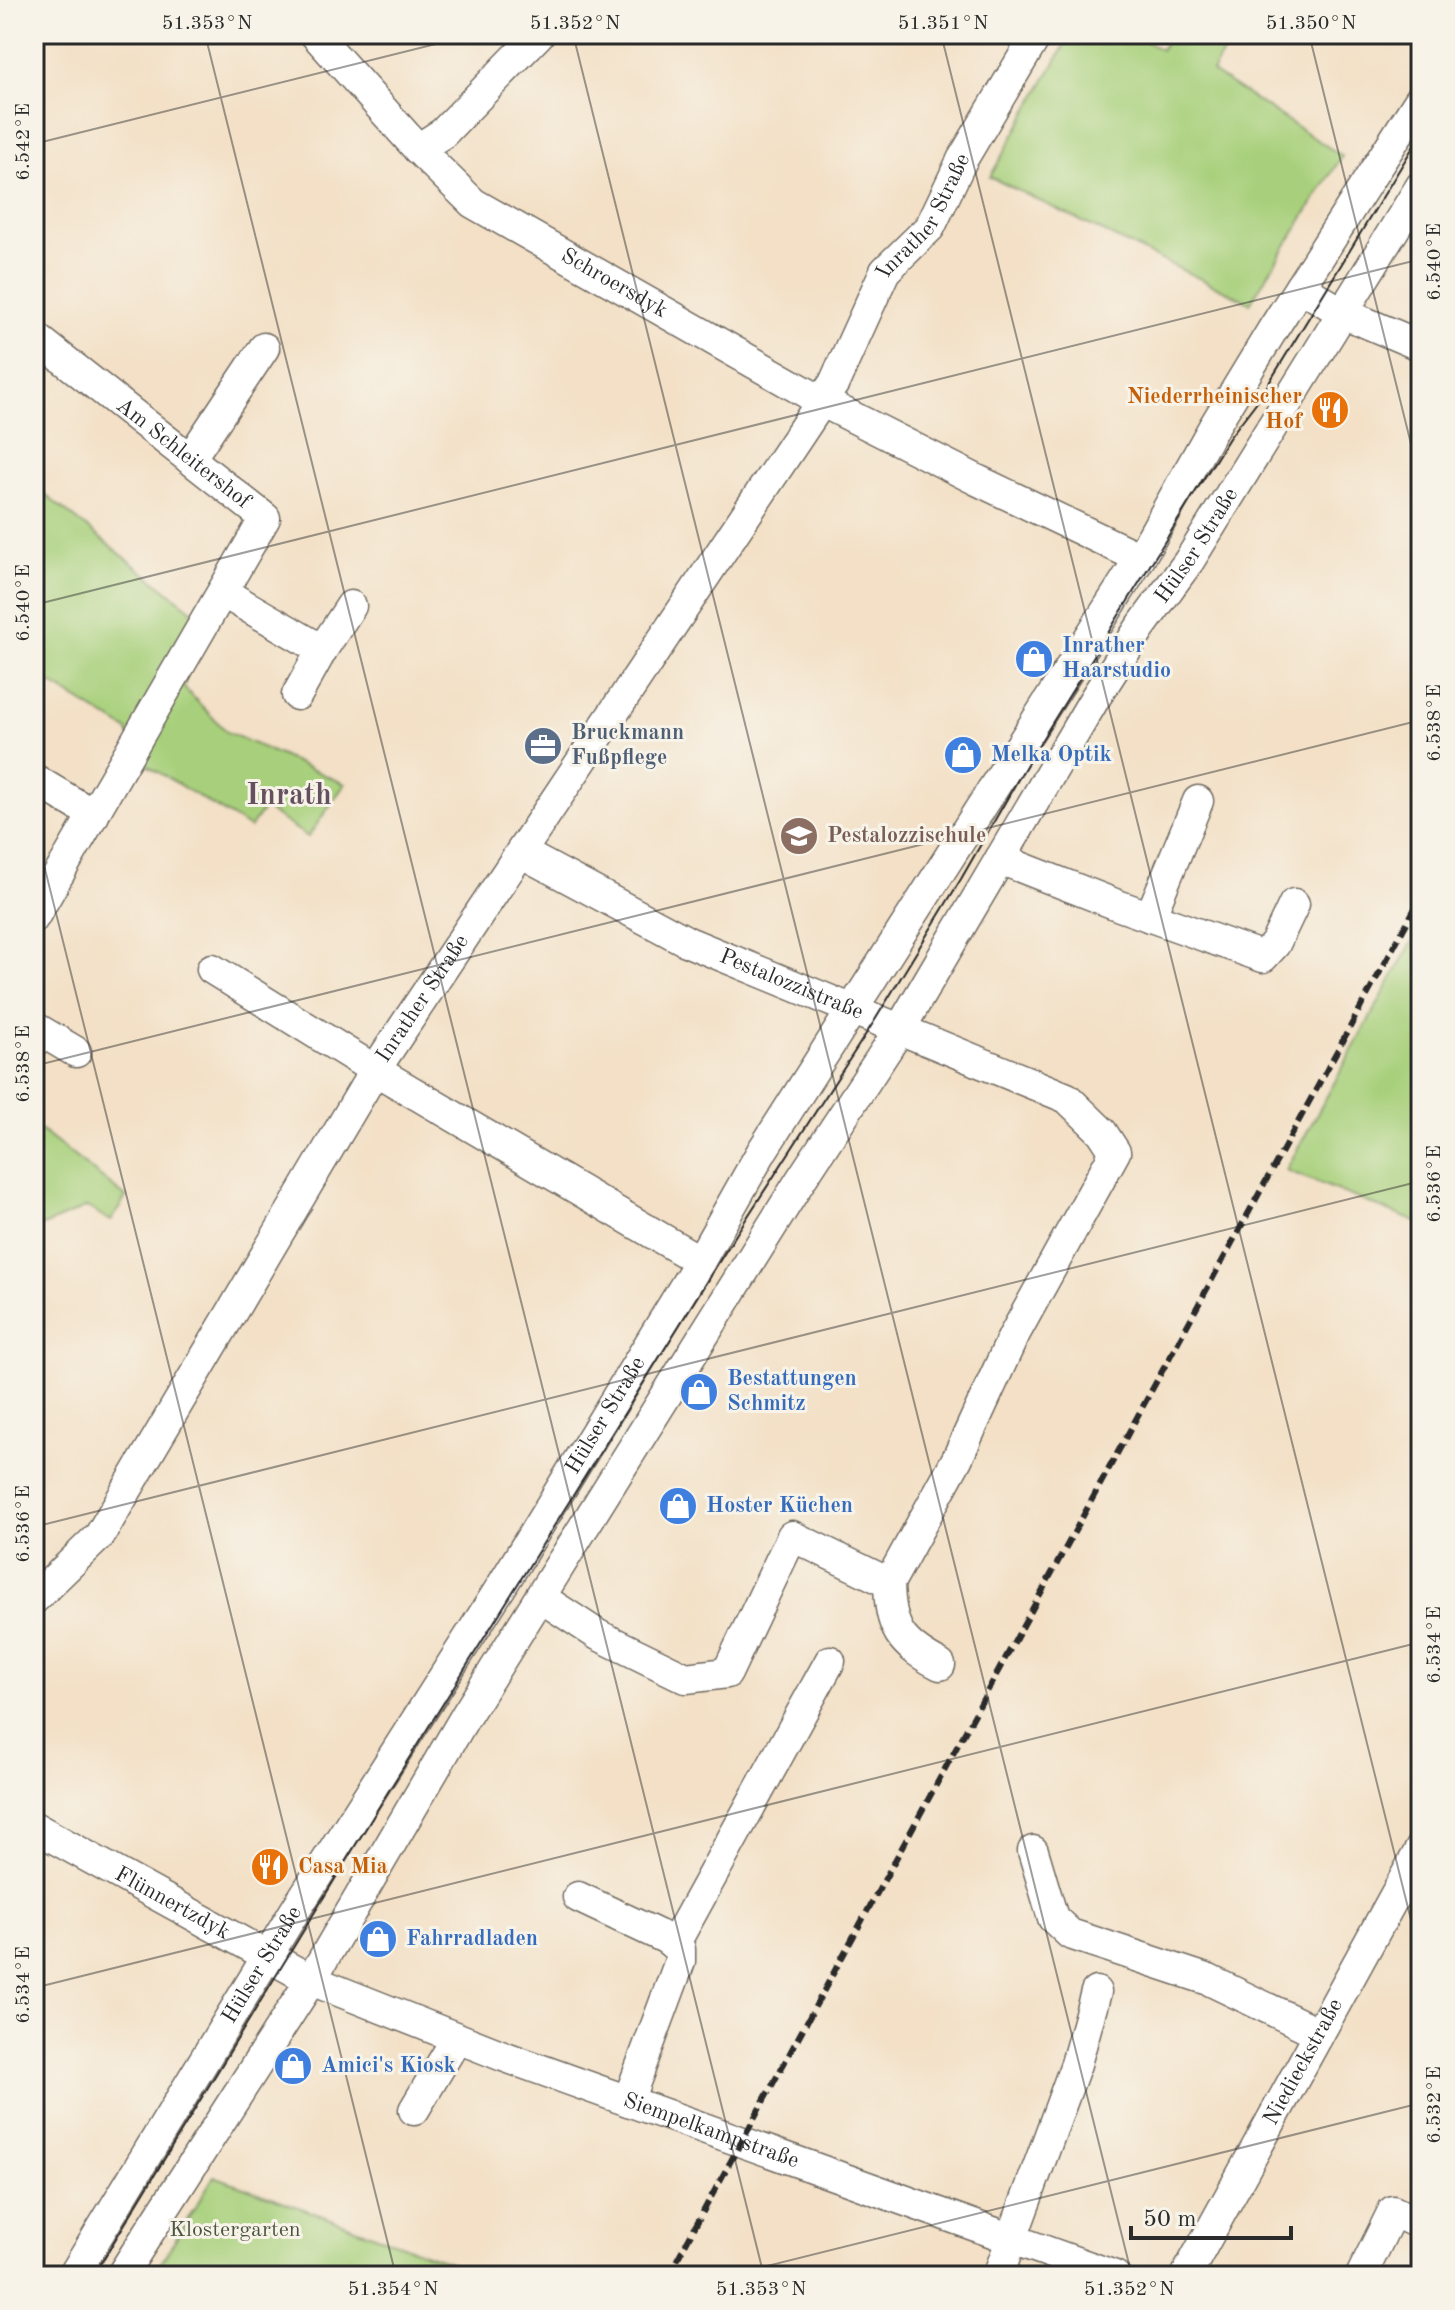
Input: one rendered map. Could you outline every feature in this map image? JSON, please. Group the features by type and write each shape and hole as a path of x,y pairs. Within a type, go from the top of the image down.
{"street":[{"name":"Schroersdyk","path":"315,34 418,149 473,203 821,401"},
{"path":"418,149 443,133 539,34"},
{"name":"Inrather Straße","path":"34,1599 100,1535 375,1070 834,383 885,271 930,227 962,160 1037,34"},
{"name":"Hülser Straße","path":"73,2276 268,1955 501,1587 700,1261 762,1151 1140,558 1213,428 1421,98"},
{"name":"Hülser Straße","path":"121,2276 311,1980 422,1786 540,1597 802,1178 900,1029 1095,698 1140,628 1189,561 1421,186"},
{"path":"1300,287 1343,313 1421,346"},
{"name":"Am Schleitershof","path":"34,336 265,518 34,917"},
{"path":"190,459 264,348"},
{"name":"Hülser Straße","path":"821,401 1140,558"},
{"path":"224,593 322,650"},
{"path":"297,695 351,606"},
{"path":"34,779 94,815"},
{"path":"1150,917 1198,801"},
{"name":"Pestalozzistraße","path":"522,853 688,942 1067,1098 1102,1132 1115,1152 1013,1337 957,1459 889,1583"},
{"path":"1000,859 1263,957 1275,944 1294,904"},
{"path":"212,969 375,1070 700,1261"},
{"path":"34,1027 76,1052"},
{"path":"540,1597 598,1635 686,1678 727,1673 792,1536 889,1583 890,1610 897,1631 914,1651 940,1665"},
{"path":"674,1945 830,1661"},
{"name":"Flünnertzdyk","path":"34,1827 311,1980"},
{"name":"Niedieckstraße","path":"1186,2276 1421,1848"},
{"path":"1033,1851 1053,1918 1070,1934 1209,1980 1319,2033"},
{"path":"578,1897 680,1949 680,1961 628,2101"},
{"name":"Siempelkampstraße","path":"311,1980 628,2101 1115,2276"},
{"path":"998,2276 1076,2064 1096,1992"},
{"path":"414,2110 457,2038"},
{"path":"1361,2276 1393,2211 1421,2225"}],"green space":[{"path":"1071,34 1133,34 1161,50 1170,34 1234,34 1212,72 1342,156 1250,303 990,177"},
{"path":"34,486 198,615 184,688 227,732 345,784 308,837 264,808 250,828 142,762 127,730 34,673"},
{"path":"1421,926 1421,1224 1286,1170"},
{"path":"34,1125 126,1197 111,1221 87,1207 43,1226 34,1219"},
{"name":"Klostergarten","path":"214,2176 487,2276 153,2276"}],"tram line":[{"path":"93,2276 391,1787 737,1233 875,1020 1031,757 1229,438 1261,396 1421,134"}],"railway":[{"path":"668,2276 1421,897"}],"place":[{"name":"Niederrheinischer Hof","path":"1330,410"},
{"name":"Inrather Haarstudio","path":"1034,659"},
{"name":"Bruckmann Fußpflege","path":"543,746"},
{"name":"Melka Optik","path":"963,755"},
{"name":"Pestalozzischule","path":"799,836"},
{"name":"Bestattungen Schmitz","path":"699,1392"},
{"name":"Hoster Küchen","path":"678,1506"},
{"name":"Casa Mia","path":"270,1867"},
{"name":"Fahrradladen","path":"378,1939"},
{"name":"Amici's Kiosk","path":"293,2066"}],"district":[{"name":"Inrath","path":"289,796"}]}
